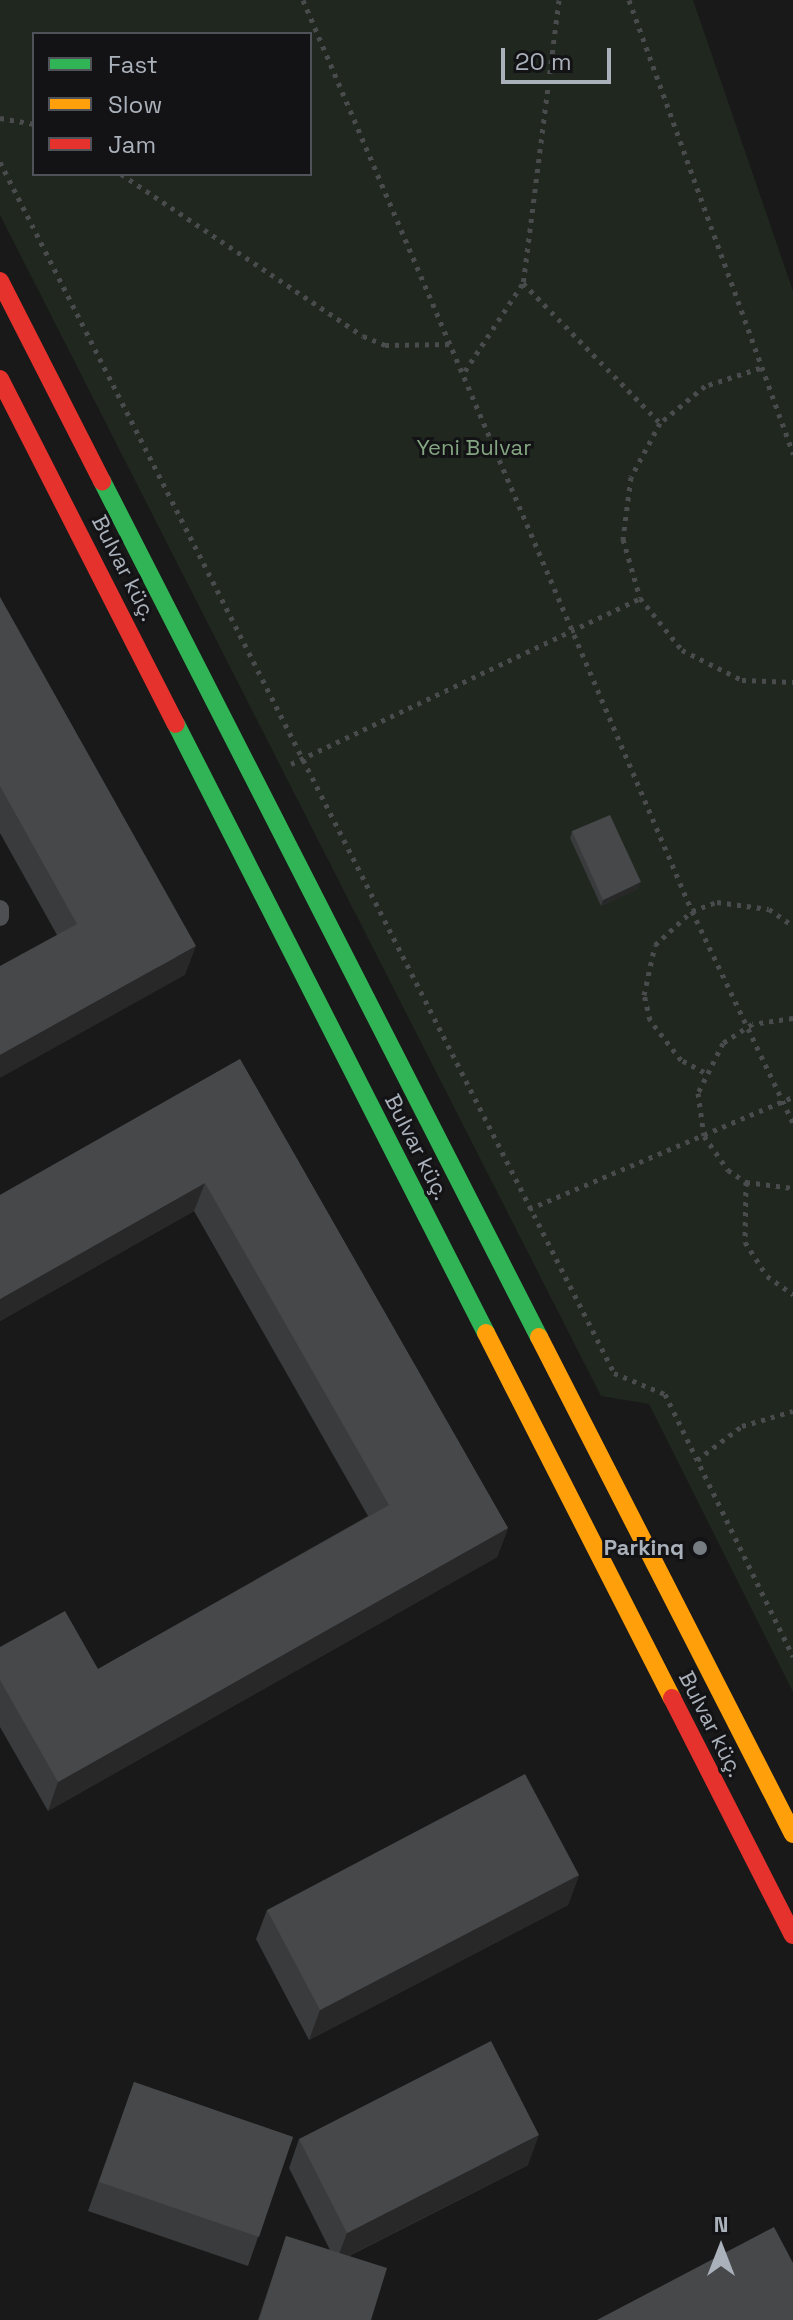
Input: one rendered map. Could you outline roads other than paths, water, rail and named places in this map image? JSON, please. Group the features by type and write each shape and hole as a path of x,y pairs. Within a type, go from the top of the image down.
{"street":[{"name":"Bulvar küç.","path":"0,281 793,1834"},
{"name":"Bulvar küç.","path":"0,379 510,1386 793,1935"},
{"path":"510,1386 553,1364"}],"lane":[{"path":"0,909 0,917"}],"place":[{"name":"Parkinq","path":"700,1548"}],"park label":[{"name":"Yeni Bulvar","path":"474,448"}]}
